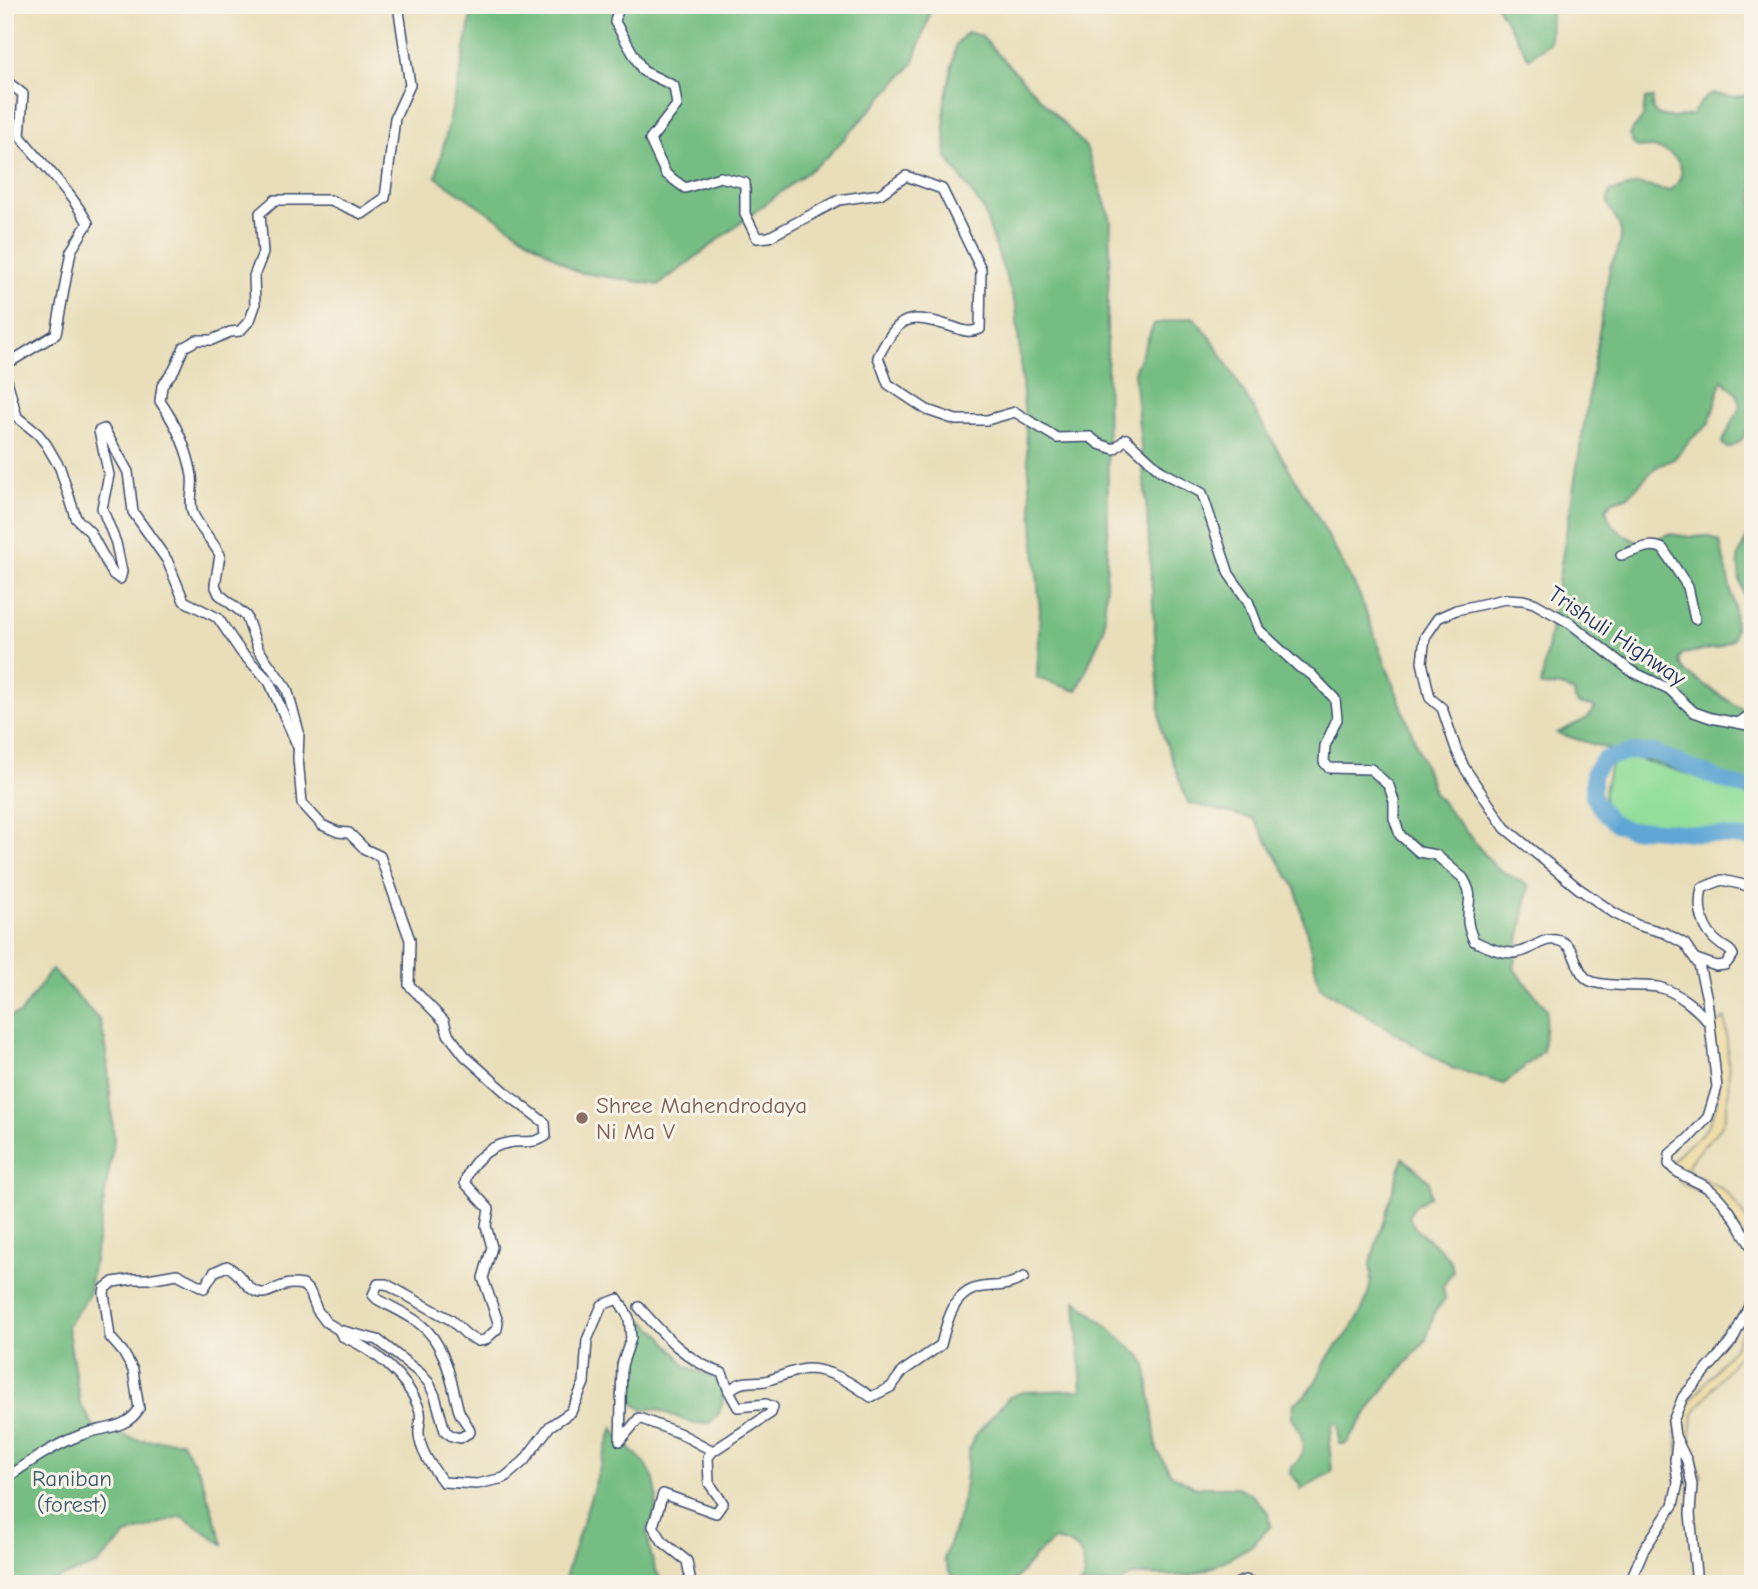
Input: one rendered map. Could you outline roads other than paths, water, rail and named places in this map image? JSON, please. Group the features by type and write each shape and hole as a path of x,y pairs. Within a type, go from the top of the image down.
{"street":[{"path":"5,1479 37,1457 82,1434 121,1425 134,1418 139,1409 133,1370 110,1337 107,1328 105,1288 113,1282 177,1274 204,1288 214,1272 227,1266 236,1270 252,1290 260,1294 288,1284 303,1284 326,1322 339,1330 379,1340 421,1374 435,1396 446,1431 452,1436 465,1436 470,1432 469,1425 458,1410 452,1378 434,1340 422,1325 377,1299 373,1294 374,1288 378,1284 386,1284 451,1320 468,1336 478,1340 485,1340 492,1335 498,1322 483,1278 492,1247 486,1226 489,1209 465,1184 466,1175 481,1156 494,1147 508,1142 537,1142 546,1136 545,1123 465,1056 448,1034 444,1021 409,985 412,955 410,940 380,856 365,849 349,833 338,832 322,825 302,803 299,732 287,689 258,649 246,616 219,594 215,585 220,555 193,514 190,499 193,479 174,421 160,401 162,386 174,370 184,347 197,340 212,340 230,332 240,331 250,320 256,306 254,276 263,253 260,213 275,200 330,200 362,214 385,198 395,118 410,85 398,5"},
{"path":"619,5 615,22 643,71 674,86 677,105 649,139 666,174 685,188 720,177 745,183 745,214 757,238 769,237 839,200 880,194 906,176 942,189 981,269 980,330 970,333 922,317 906,320 891,332 878,357 888,384 927,410 956,420 987,420 1016,412 1057,438 1090,437 1099,444 1114,449 1126,439 1161,471 1202,494 1229,574 1248,601 1259,629 1299,667 1311,674 1335,699 1337,719 1325,746 1324,761 1329,768 1371,769 1389,786 1394,801 1394,818 1400,835 1419,852 1436,855 1466,883 1471,893 1467,917 1474,942 1492,949 1519,953 1540,942 1557,940 1565,943 1587,978 1619,986 1664,989 1692,1006 1710,1024"},
{"path":"5,80 23,94 20,136 75,201 88,223 71,251 56,334 5,365"},
{"path":"5,373 17,417 46,444 60,468 76,518 90,532 113,574 120,579 122,572 116,543 102,508 109,475 99,431 104,429 128,472 133,513 167,560 184,601 218,618 241,652 269,681 298,749"},
{"path":"1621,555 1650,545 1663,549 1688,587 1695,619"},
{"name":"Trishuli Highway","path":"1695,958 1685,944 1678,940 1637,925 1614,913 1578,888 1505,828 1464,767 1455,749 1442,708 1430,698 1422,662 1425,637 1438,618 1457,610 1505,598 1523,600 1534,603 1570,623 1631,671 1669,689 1695,712 1753,726"},
{"path":"1738,723 1753,713"},
{"path":"1695,958 1716,966 1725,965 1733,955 1732,951 1712,936 1702,919 1699,910 1703,888 1722,880 1753,887"},
{"path":"1695,958 1703,978 1710,1024 1717,1076 1715,1098 1708,1117 1699,1129 1670,1154 1669,1164 1676,1172 1713,1193 1726,1207 1753,1249"},
{"path":"729,1391 738,1383 765,1381 806,1369 851,1382 871,1398 891,1388 903,1371 941,1345 949,1314 964,1292 983,1287 1008,1286 1024,1277"},
{"path":"1697,1584 1690,1514 1692,1485 1673,1421 1678,1406 1732,1341 1753,1298"},
{"path":"339,1330 342,1336 355,1341 376,1356 406,1384 421,1410 419,1434 426,1459 443,1482 477,1484 504,1478 524,1461 550,1426 571,1412 584,1383 587,1340 602,1305 618,1300 629,1318 631,1338 622,1365 620,1441 639,1418 680,1433 713,1451"},
{"path":"639,1307 679,1349 706,1368 722,1373 738,1408 766,1404 773,1407 771,1413 708,1457 709,1483 723,1503 716,1513 663,1494 653,1527 663,1542 687,1561 691,1584"},
{"path":"1629,1584 1643,1551 1673,1506 1678,1483 1675,1460 1678,1443"},
{"path":"1635,1572 1637,1584"},
{"path":"1236,1584 1245,1580 1256,1584"}],"waterway":[{"path":"1753,790 1654,752 1631,752 1604,759 1593,773 1593,798 1607,817 1629,830 1649,829 1753,839"}],"place":[{"name":"Shree Mahendrodaya Ni Ma V","path":"582,1118"}],"park label":[{"name":"Raniban (forest)","path":"72,1491"}]}
